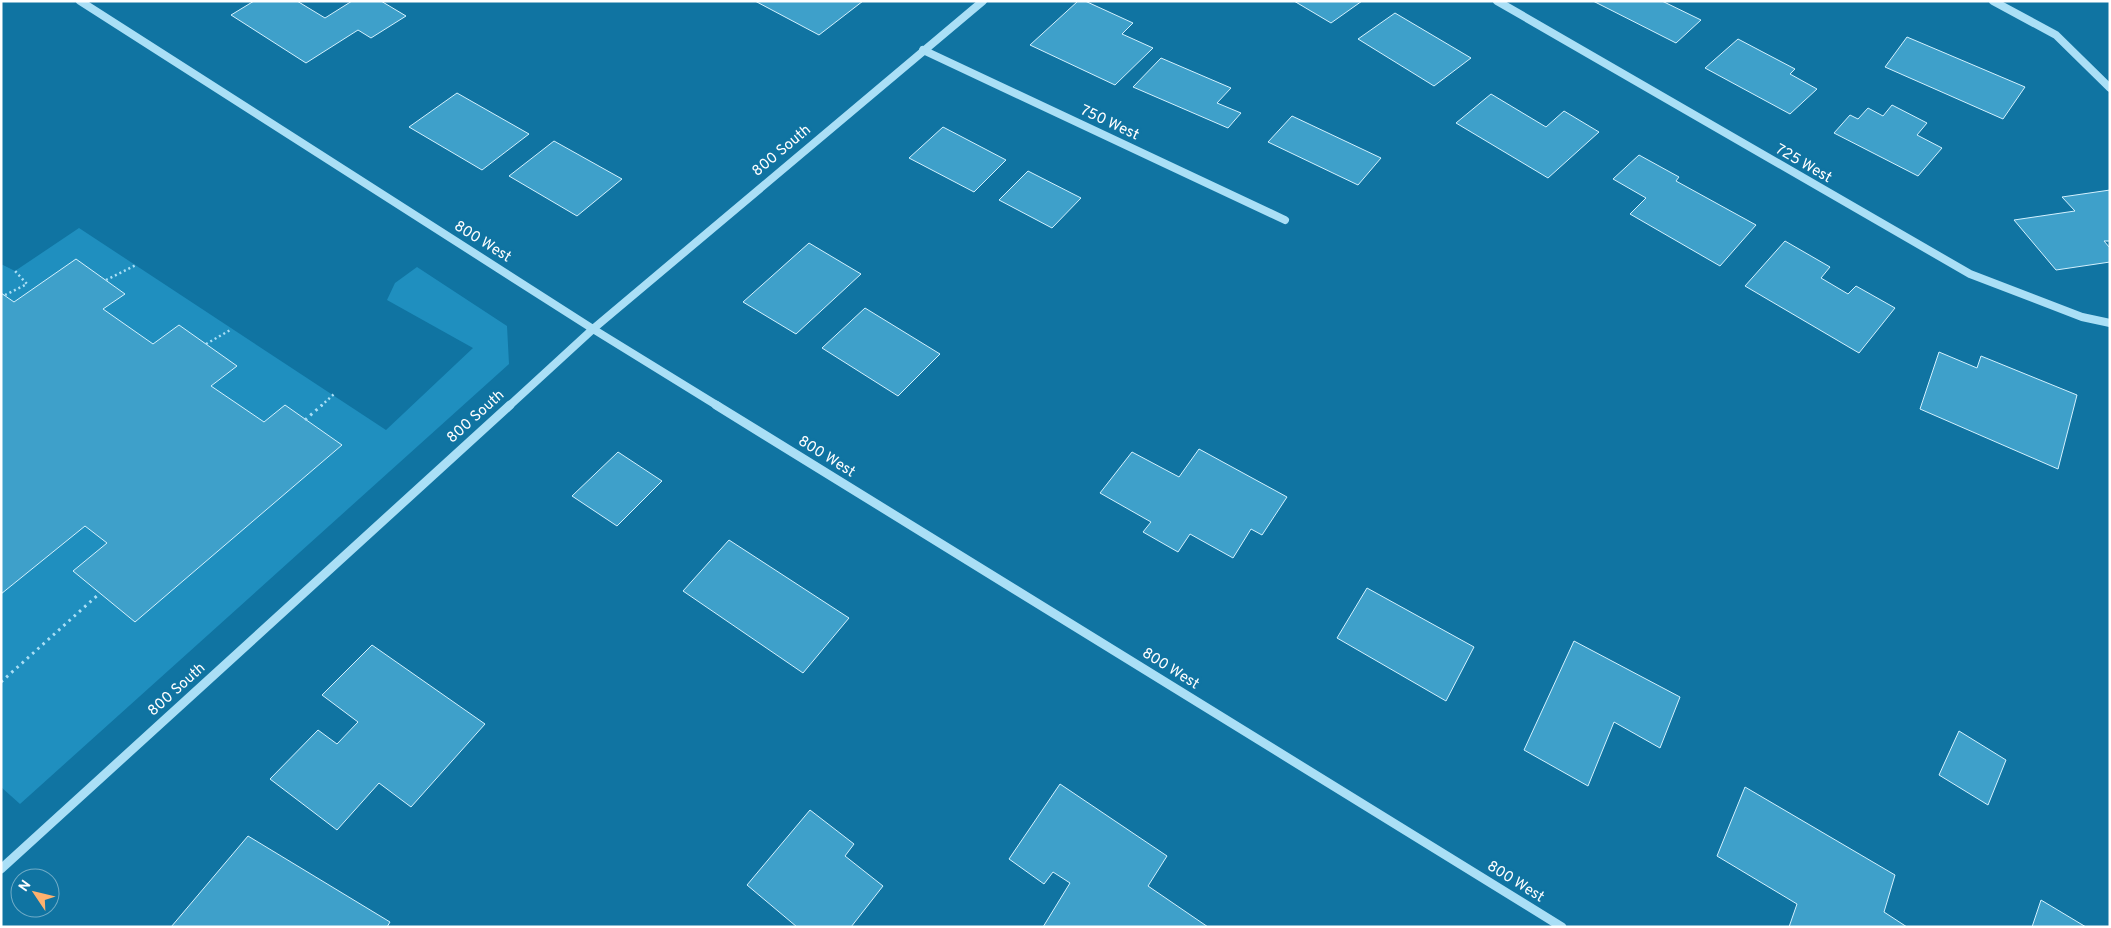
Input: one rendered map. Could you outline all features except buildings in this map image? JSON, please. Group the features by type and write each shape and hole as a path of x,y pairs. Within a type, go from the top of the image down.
{"street":[{"name":"800 West","path":"80,1 593,329 1562,927"},
{"name":"800 South","path":"1,869 593,329 983,1"},
{"path":"1993,1 2056,35 2110,88"},
{"name":"725 West","path":"1501,2 1970,274 2082,317 2110,323"},
{"name":"750 West","path":"923,50 1285,220"}],"path":[{"path":"106,280 136,265"},
{"path":"4,295 26,284 15,271"},
{"path":"206,344 232,329"},
{"path":"305,420 334,394"},
{"path":"1,682 100,593"}],"shaded area":[{"path":"79,228 386,430 473,348 387,300 395,283 417,267 507,326 509,364 20,804 1,787 1,264 15,271"}]}
